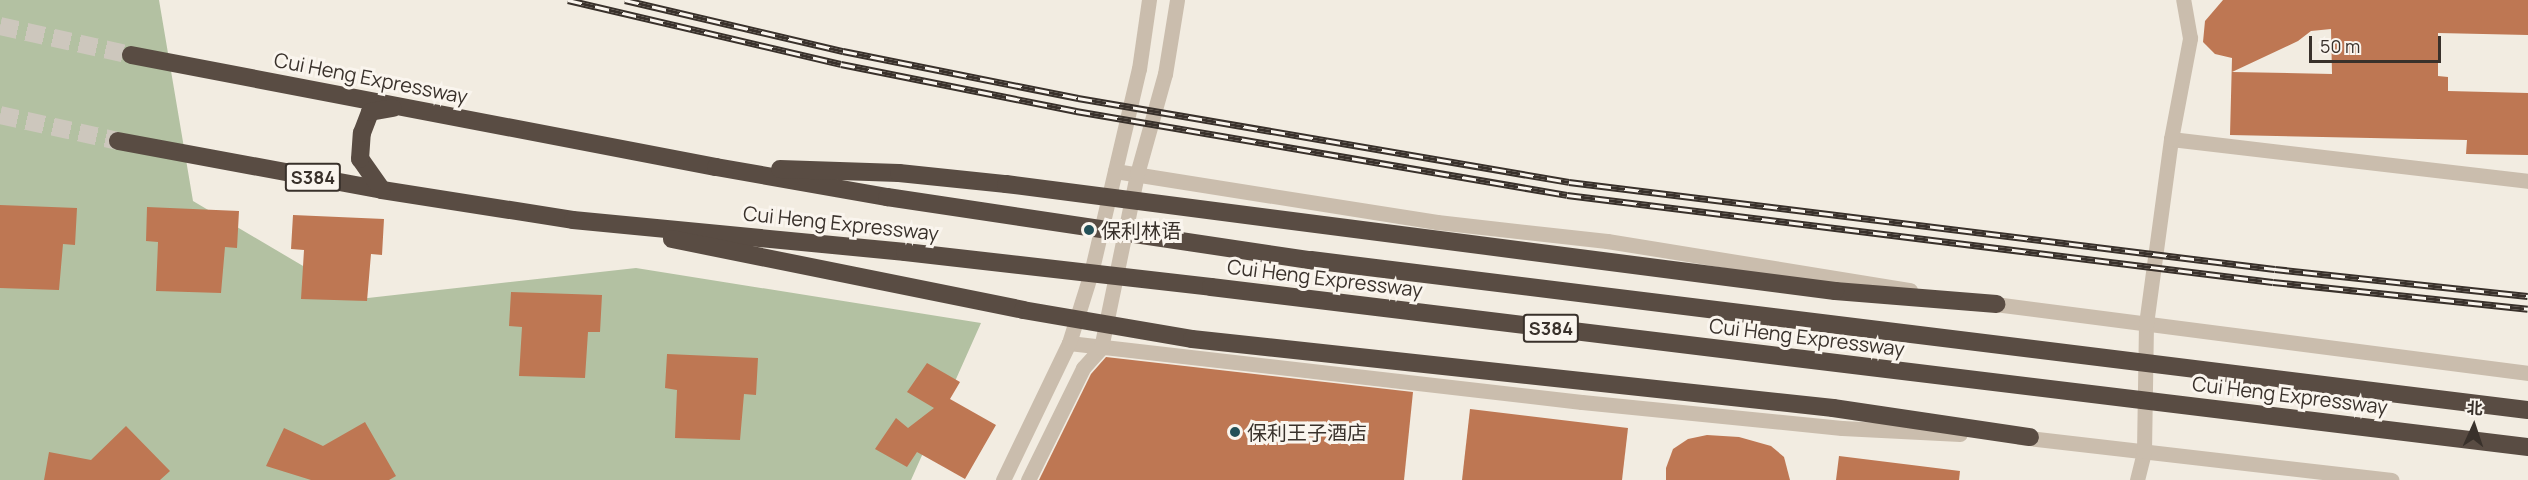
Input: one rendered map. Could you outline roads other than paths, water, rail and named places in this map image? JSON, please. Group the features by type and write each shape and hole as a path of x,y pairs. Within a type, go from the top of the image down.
{"highway":[{"name":"Cui Heng Expressway","path":"131,55 516,127 716,168 887,197 1311,260 2528,410"},
{"path":"382,190 360,159 362,133 370,112 400,107"},
{"name":"Cui Heng Expressway","path":"118,141 382,190 573,220 905,252 1223,288 2528,447"},
{"path":"716,168 899,173 1006,184 1836,291 1996,304"},
{"path":"573,220 1023,310 1192,339 1833,408 2030,437"}],"street":[{"path":"1003,480 1069,344 1091,273 1139,69 1149,0"},
{"path":"1028,480 1083,368 1101,348 1137,174 1165,74 1177,0"},
{"path":"2137,480 2144,451 2146,324 2171,139 2190,38 2183,0"},
{"path":"2171,139 2528,181"},
{"path":"1115,171 1437,222 1607,241 1996,304 2528,373"},
{"path":"1069,344 1842,428 2030,437 2392,480"}],"tunnel":[{"path":"0,26 131,55"},
{"path":"0,115 118,141"}],"railway":[{"path":"568,0 841,64 1076,111 1567,195 2273,282 2528,309"},
{"path":"625,0 843,51 1078,98 1569,182 2275,269 2528,296"}],"place":[{"name":"保利林语","path":"1089,230"},
{"name":"保利王子酒店","path":"1235,432"}]}
